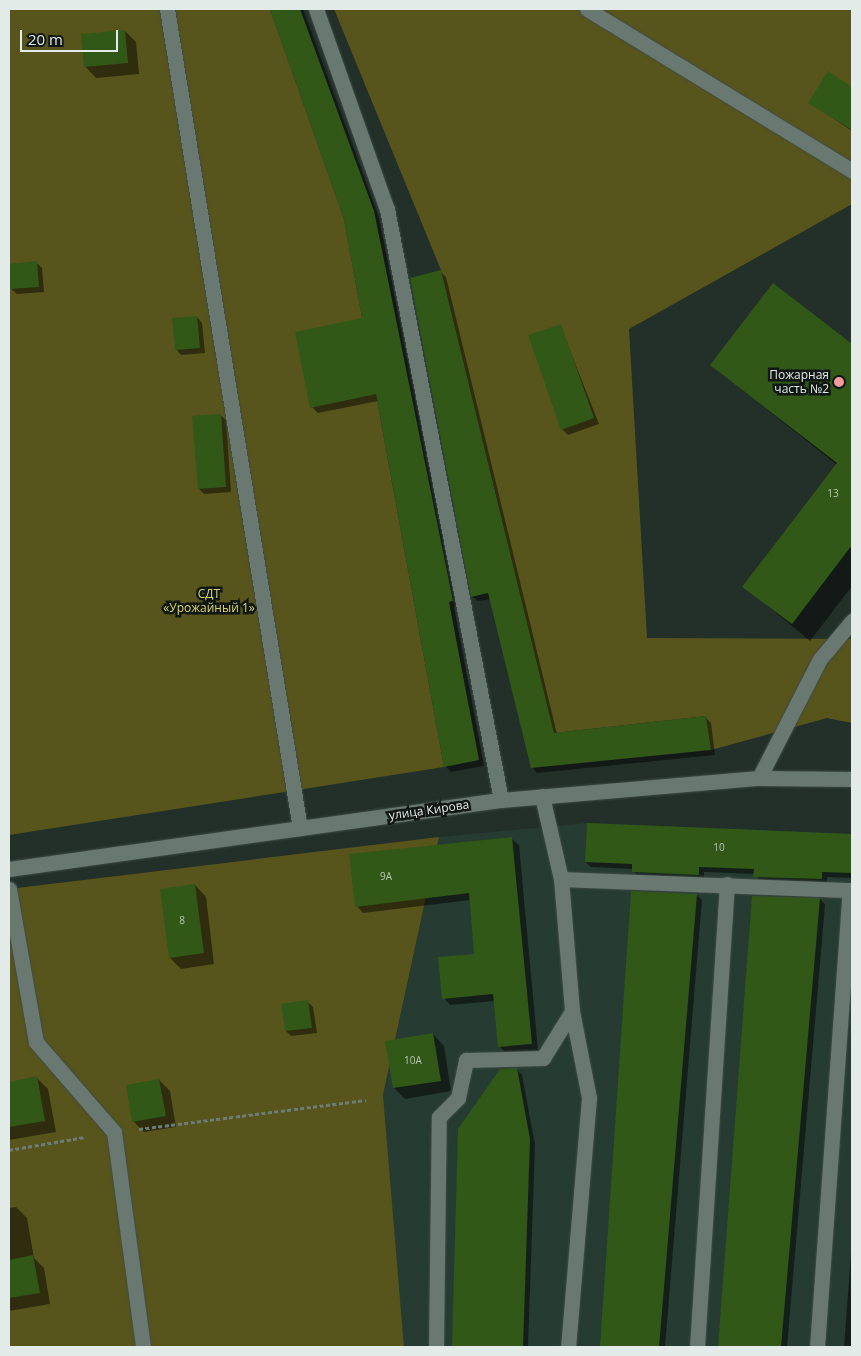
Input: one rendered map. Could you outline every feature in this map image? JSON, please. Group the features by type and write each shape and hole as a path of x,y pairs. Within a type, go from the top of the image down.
{"street":[{"path":"166,9 300,828"},
{"path":"316,9 387,209 501,800"},
{"path":"588,9 852,171"},
{"path":"759,778 820,659 852,621"},
{"name":"улица Кирова","path":"9,868 501,800 759,778 852,779"},
{"path":"542,796 561,879 572,1011 589,1098 568,1347"},
{"path":"561,879 851,890 817,1347"},
{"path":"697,1347 727,884"},
{"path":"9,889 36,1042 114,1132 143,1347"},
{"path":"436,1347 439,1118 458,1098 466,1060 543,1058 572,1011"}],"path":[{"path":"9,1150 114,1132 366,1100"}],"shaded area":[{"path":"587,823 852,834 852,1347 404,1347 383,1095 439,837"}],"green space":[{"name":"СДТ «Урожайный 1»","path":"9,9 270,9 344,219 444,767 9,835"},
{"path":"334,9 852,9 852,204 629,329 647,638 852,639 852,723 827,718 711,750 706,716 554,733 441,270"},
{"path":"439,837 383,1095 404,1347 9,1347 9,889"}],"building":[{"path":"270,9 300,9 374,211 453,601 449,602 479,760 444,767 376,394 310,408 295,332 362,318 344,219"},
{"path":"125,30 128,63 84,67 81,34"},
{"path":"828,71 852,87 852,130 808,103"},
{"path":"37,261 39,287 10,289 9,264"},
{"path":"441,270 554,733 706,716 711,750 531,768 488,593 471,597 410,278"},
{"path":"773,283 852,344 852,545 792,624 742,587 837,463 710,365"},
{"path":"197,316 200,348 175,350 172,318"},
{"path":"561,324 594,418 561,430 528,335"},
{"path":"221,414 226,487 198,489 192,416"},
{"path":"587,823 852,834 852,873 822,872 822,879 753,877 754,869 699,867 699,875 632,872 632,864 585,862"},
{"path":"512,837 532,1044 498,1047 493,994 442,999 438,957 474,954 469,893 355,907 349,854"},
{"path":"195,884 204,953 169,958 160,889"},
{"path":"631,891 697,894 659,1347 600,1347"},
{"path":"752,896 820,898 781,1347 718,1347"},
{"path":"308,1000 312,1028 285,1031 281,1004"},
{"path":"433,1033 441,1081 393,1088 385,1041"},
{"path":"517,1068 530,1139 523,1347 452,1347 458,1129 500,1069"},
{"path":"37,1076 45,1121 9,1127 9,1082"},
{"path":"159,1079 166,1116 132,1122 126,1085"},
{"path":"33,1255 40,1293 9,1298 9,1260"}],"place":[{"name":"Пожарная часть №2","path":"839,382"}]}
